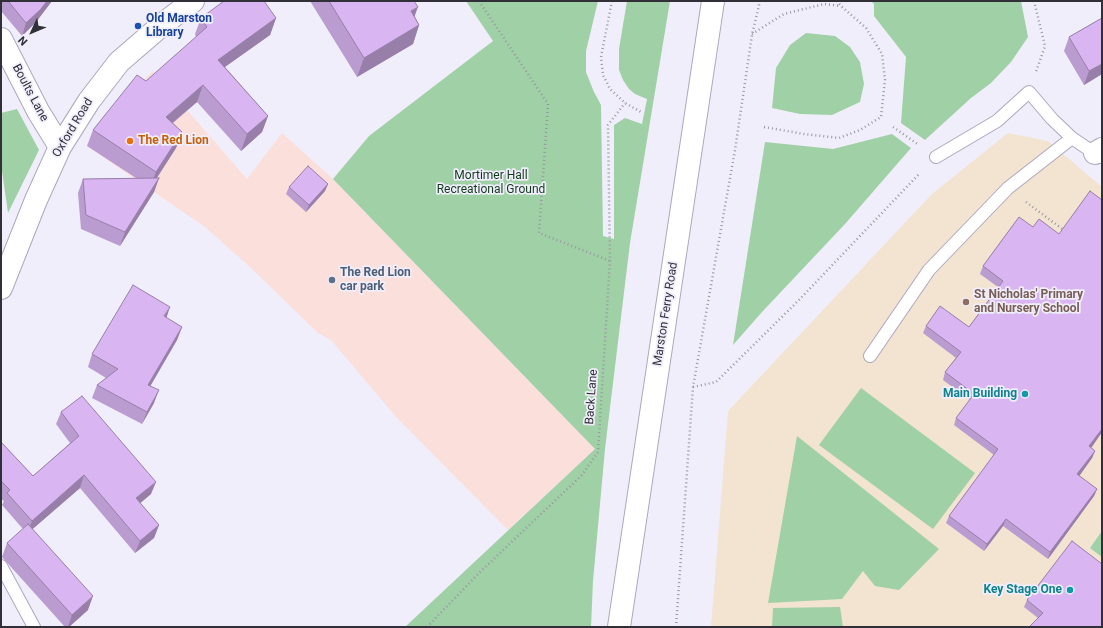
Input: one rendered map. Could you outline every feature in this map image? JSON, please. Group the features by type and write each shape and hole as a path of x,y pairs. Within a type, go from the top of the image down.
{"main road":[{"name":"Oxford Road","path":"1,288 36,200 60,147 89,101 119,62 163,24 193,1"},
{"name":"Marston Ferry Road","path":"619,627 713,1"},
{"name":"Boults Lane","path":"1,39 38,111 60,147"}],"lane":[{"path":"936,157 996,121 1029,92 1052,119 1072,138 1100,154"},
{"path":"870,356 929,270 1008,188 1072,138"},
{"path":"1,566 34,627"}],"path":[{"path":"479,1 548,104 539,233 610,261"},
{"path":"612,1 601,56 603,75 610,89 625,103 641,112"},
{"path":"676,627 693,387 735,150 752,35 760,1"},
{"path":"764,127 839,138 860,130 881,117 885,80 882,54 866,28 841,6 838,1"},
{"path":"1029,92 1045,46 1034,1"},
{"path":"752,35 784,14 824,4 841,6"},
{"name":"Back Lane","path":"427,627 479,573 582,475 598,452 610,261 608,125 625,103"},
{"path":"693,387 716,382 799,300 936,157 893,127"},
{"path":"1008,188 1071,235"}],"shaded area":[{"path":"153,71 247,179 282,133 333,179 595,449 508,530 397,418 331,340 318,333 252,269 205,227 87,146 132,91"},
{"name":"St Nicholas' Primary and Nursery School","path":"1008,133 1048,141 1102,187 1102,627 711,627 728,411 932,194"}],"green space":[{"name":"Mortimer Hall Recreational Ground","path":"466,1 598,1 586,51 586,72 601,105 603,236 614,239 614,125 625,118 642,124 647,99 635,94 629,89 619,70 619,49 627,1 670,1 630,243 605,449 593,581 591,627 405,627 595,449 333,179 369,136 493,41"},
{"path":"871,1 1021,1 1028,37 1011,62 991,83 971,98 925,140 901,123 906,57 874,16 874,4"},
{"path":"806,33 835,36 850,47 860,62 864,84 860,102 832,115 800,114 772,108 776,68 790,45"},
{"path":"17,109 39,150 8,213 1,164 1,113"},
{"path":"892,134 911,148 845,224 733,345 765,142 833,149"},
{"path":"861,388 975,473 933,529 819,445"},
{"path":"797,436 939,549 899,590 875,586 863,571 842,599 768,603"},
{"path":"1102,531 1102,557 1090,548"},
{"path":"840,607 843,627 772,627 773,608"}],"building":[{"path":"8,1 47,1 26,23"},
{"path":"224,1 264,1 276,18 218,60 268,116 247,134 203,85 166,117 182,132 156,172 93,130 137,75 146,81 207,27 201,18"},
{"path":"329,1 414,1 418,7 411,11 419,25 364,58"},
{"path":"1102,18 1102,64 1089,71 1069,37"},
{"path":"308,166 328,184 309,205 289,187"},
{"path":"159,178 125,232 86,215 83,179"},
{"name":"Main Building","path":"1090,191 1102,200 1102,429 1089,446 1095,451 1077,474 1097,489 1050,552 1006,519 987,544 949,516 998,449 956,418 974,394 945,372 961,352 926,326 940,306 969,327 1003,281 983,266 1019,217 1033,227 1039,219 1059,234"},
{"path":"133,285 170,307 164,316 182,327 148,385 159,390 147,412 97,385 118,369 92,354"},
{"path":"82,396 156,482 136,498 159,525 140,541 84,475 32,521 7,493 10,490 1,481 1,442 33,476 79,436 61,412"},
{"path":"28,524 93,596 72,615 7,543"},
{"name":"Key Stage One","path":"1072,541 1102,564 1102,627 1029,627 1043,613 1027,600"}],"place":[{"name":"Old Marston Library","path":"138,26"},
{"name":"The Red Lion","path":"130,141"},
{"name":"The Red Lion car park","path":"332,280"},
{"name":"St Nicholas' Primary and Nursery School","path":"966,302"},
{"name":"Main Building","path":"1025,394"},
{"name":"Key Stage One","path":"1070,590"}]}
